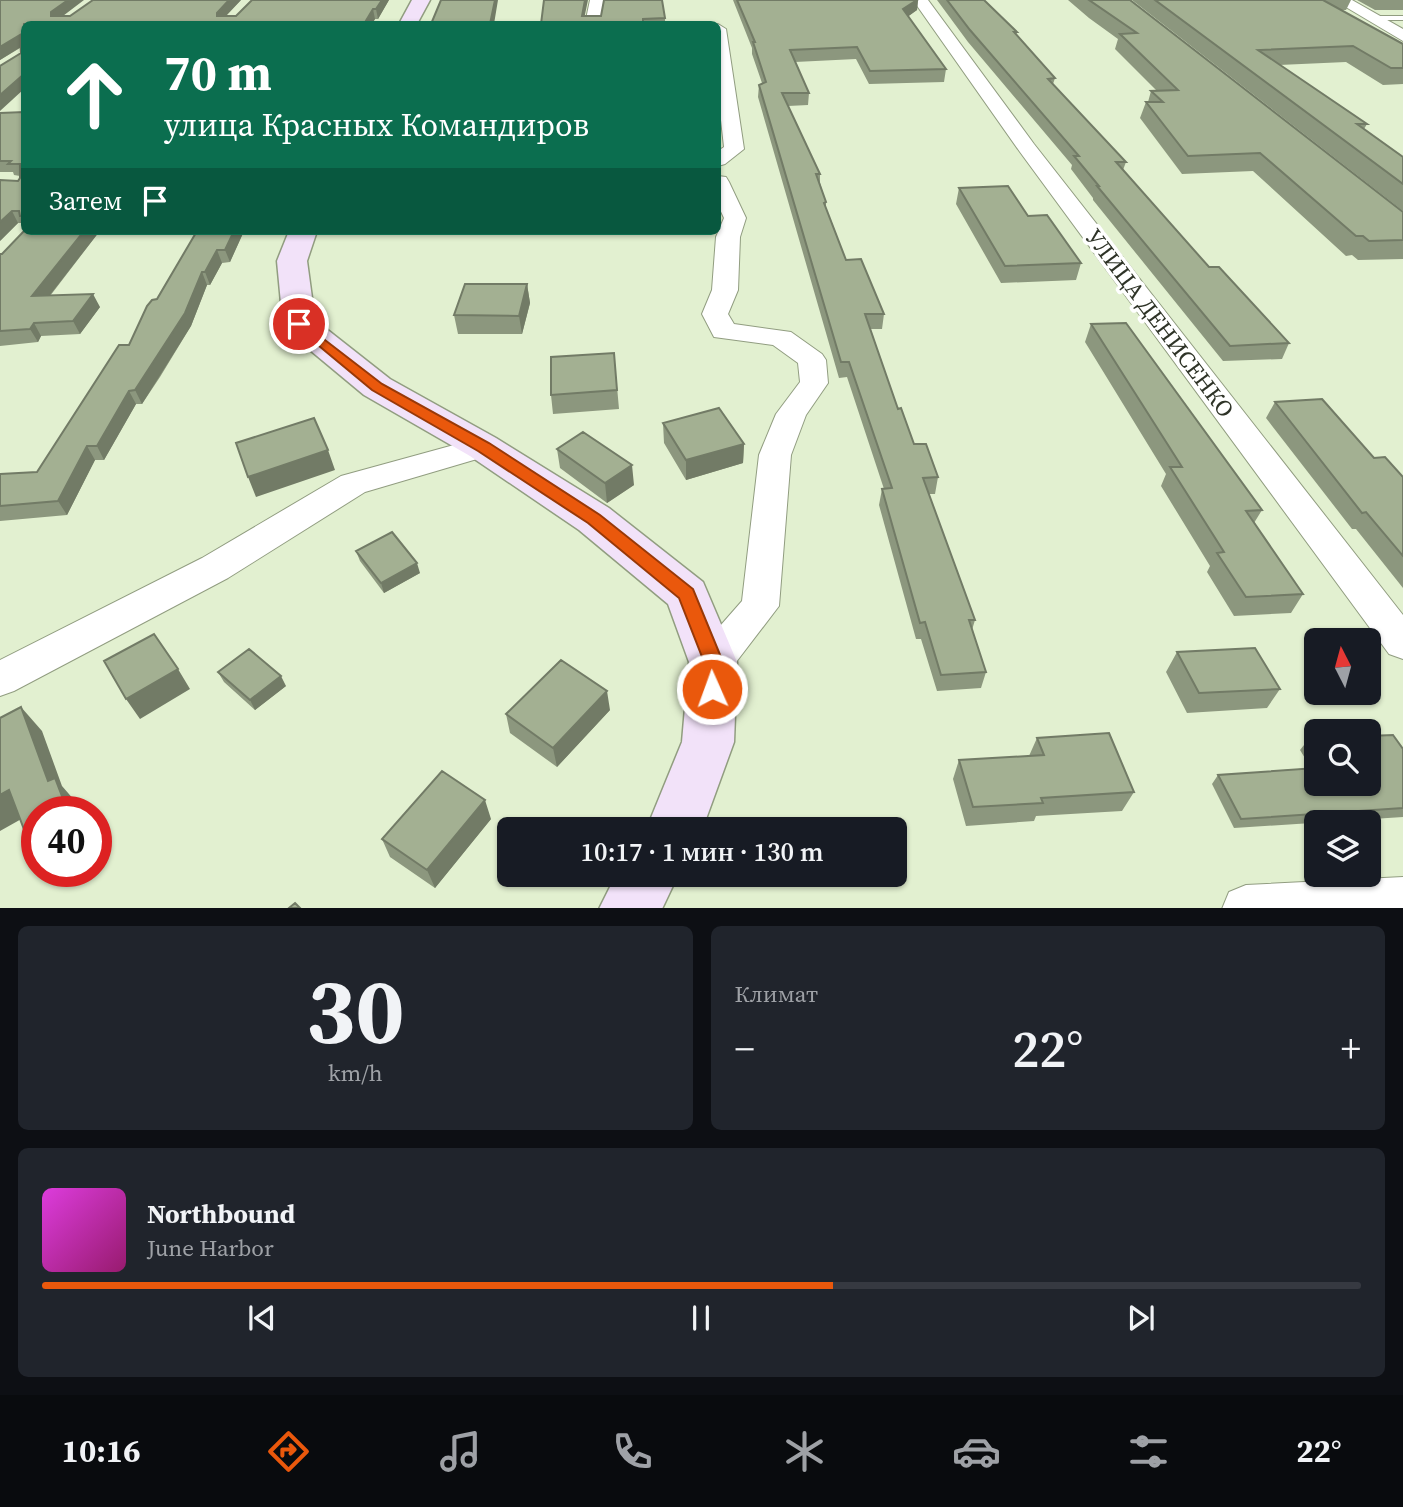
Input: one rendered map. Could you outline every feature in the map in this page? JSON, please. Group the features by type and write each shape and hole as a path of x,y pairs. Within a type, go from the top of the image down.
{"street":[{"path":"410,21 421,0"},
{"path":"594,21 597,0"},
{"name":"УЛИЦА ДЕНИСЕНКО","path":"920,0 1027,148 1403,643"},
{"path":"1341,0 1403,36"},
{"path":"721,52 734,149 721,158"},
{"path":"713,662 760,606 775,456 791,414 814,383 812,360 781,338 724,331 715,314 725,290 729,237 735,218 721,188"},
{"path":"302,235 292,261 299,324 377,387 484,447 594,519 687,594 713,662 708,742 679,817"},
{"path":"0,679 215,568 353,484 484,447"},
{"path":"628,908 641,887"},
{"path":"1246,908 1403,901"}],"lane":[{"path":"1372,18 1403,18"}],"building":[{"path":"0,0 68,0 51,12 51,16 70,16 93,0 229,0 217,16 236,16 252,0 382,0 366,21 21,21 21,53 20,35 0,47"},
{"path":"441,0 495,0 491,21 432,21"},
{"path":"544,0 585,0 582,16 601,16 604,0 662,0 665,18 643,21 541,21"},
{"path":"737,0 917,0 903,9 946,69 870,71 857,47 790,50 809,93 782,93 820,174 816,174 826,202 824,203 846,260 861,259 884,314 865,314 898,409 901,408 914,444 926,444 938,477 923,478 975,620 969,620 986,672 941,675 925,622 920,623 882,489 892,488 849,362 841,362 759,85 766,82 755,42"},
{"path":"947,0 984,0 1017,32 1014,32 1055,78 1048,79 1126,162 1116,162 1209,267 1219,267 1289,343 1230,346 1074,156 1079,156"},
{"path":"1089,0 1130,0 1403,212 1403,240 1369,241 1363,236 1356,236 1260,153 1188,156 1146,102 1163,102 1151,91 1178,90 1120,34 1137,33"},
{"path":"1155,0 1323,0 1403,44 1403,68 1391,68 1353,46 1258,50 1367,124 1357,124 1403,157 1403,184"},
{"path":"21,53 21,77 0,95 0,66"},
{"path":"21,112 21,216 19,211 12,211 0,222 0,180 18,181 20,164 0,161 0,113"},
{"path":"1008,186 1028,216 1047,215 1081,263 1005,266 959,188"},
{"path":"21,234 81,235 32,296 93,294 73,321 34,323 30,329 0,331 2,254"},
{"path":"195,235 232,235 225,250 217,250 205,272 202,272 185,313 135,390 129,391 97,446 87,446 58,501 0,506 0,474 37,472 119,345 129,345 147,306 157,299"},
{"path":"465,284 527,284 519,316 454,315"},
{"path":"1126,323 1262,510 1246,511 1303,594 1246,597 1217,553 1224,552 1170,467 1182,467 1091,324"},
{"path":"614,353 617,390 551,395 551,357"},
{"path":"1322,399 1374,458 1385,457 1403,477 1403,556 1366,512 1362,513 1275,402"},
{"path":"719,408 744,444 686,460 663,423"},
{"path":"314,418 328,450 248,477 236,443"},
{"path":"583,432 632,465 605,483 557,449"},
{"path":"392,532 417,563 381,583 356,551"},
{"path":"154,634 178,669 126,699 104,661"},
{"path":"1255,648 1280,689 1199,693 1177,652"},
{"path":"249,649 281,676 250,700 218,672"},
{"path":"561,660 607,691 553,748 506,714"},
{"path":"21,707 48,781 55,778 62,796 21,796 21,822 9,790 0,795 0,718"},
{"path":"1109,733 1134,792 1041,798 1043,803 973,807 959,760 1044,755 1037,738"},
{"path":"1381,735 1393,735 1403,749 1403,808 1304,810 1304,815 1241,819 1218,775 1304,769 1304,796 1381,796"},
{"path":"442,771 485,800 427,870 382,839"}],"route":[{"path":"299,324 377,387 484,447 594,519 687,594 713,662 712,689"}]}
